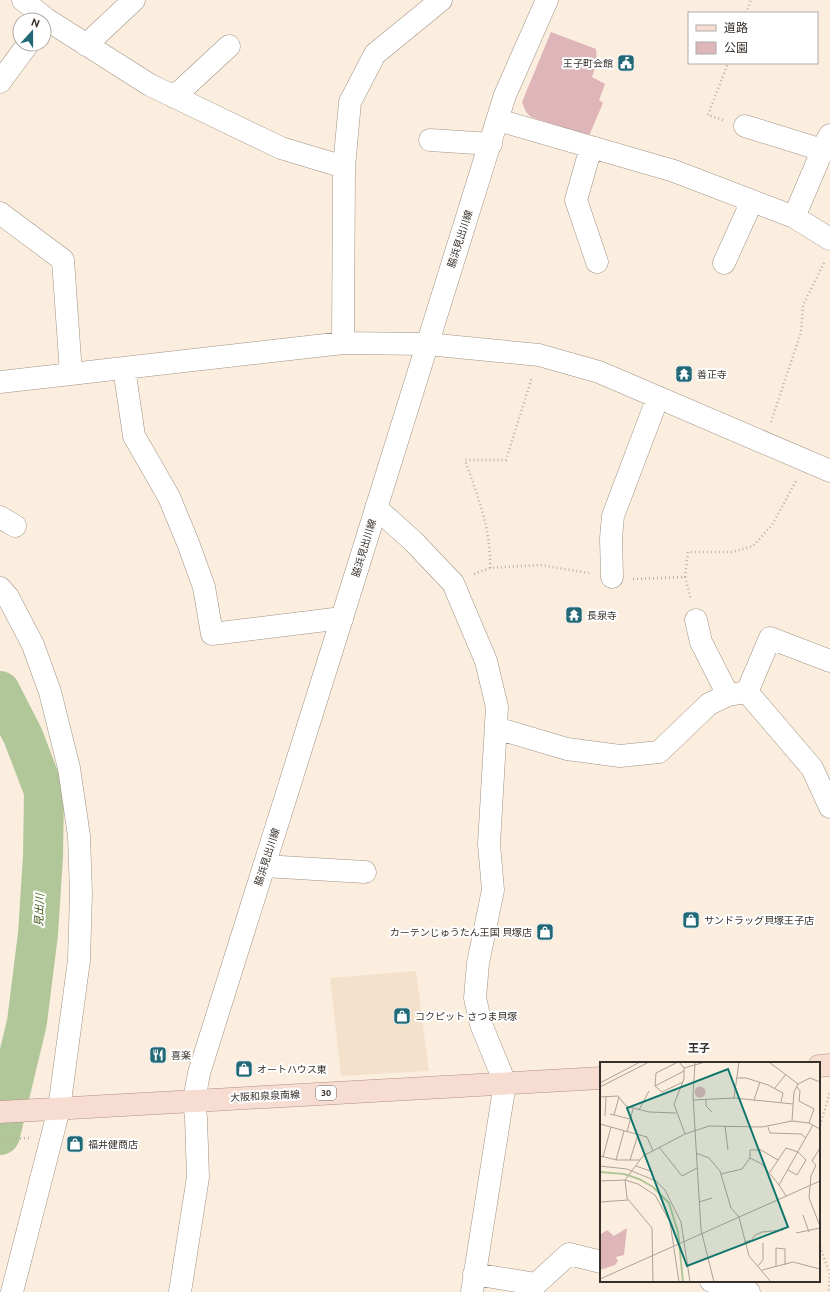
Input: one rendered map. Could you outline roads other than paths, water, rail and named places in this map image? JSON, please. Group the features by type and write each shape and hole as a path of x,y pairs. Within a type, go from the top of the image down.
{"main road":[{"path":"820,1066 830,1065"},
{"name":"大阪和泉泉南線","path":"0,1112 600,1078"}],"street":[{"path":"23,0 36,12"},
{"path":"86,44 134,0"},
{"path":"343,343 344,167 350,102 375,54 441,0"},
{"name":"脇浜見出川線","path":"180,1292 198,1177 194,1101 199,1073 491,144 505,95 547,0"},
{"path":"52,25 86,44 150,86 281,148 344,167"},
{"path":"174,97 229,46"},
{"path":"0,82 22,52"},
{"path":"498,120 674,171 752,201 794,218 828,248"},
{"path":"745,126 826,143 794,218"},
{"path":"430,140 491,144"},
{"path":"591,147 576,200 597,262"},
{"path":"724,263 752,201"},
{"path":"2,219 63,260 71,374"},
{"path":"0,382 343,343 427,344 539,355 599,372 830,470"},
{"path":"124,368 134,436 168,498 188,543 204,587 212,634 342,618"},
{"path":"612,577 611,538 613,516 658,397"},
{"path":"376,508 413,541 453,583 486,662 497,707 493,751 489,844 493,890 478,963 475,998 481,1024 505,1083 473,1283 536,1284 569,1254 600,1262"},
{"path":"0,588 8,597 33,645 50,692 69,768 78,836 81,894 78,960 55,1109 12,1292"},
{"path":"696,620 701,642 737,694 812,768 830,807"},
{"path":"496,728 567,749 620,756 659,752 709,704 737,694 770,638 830,661"},
{"path":"264,866 365,872"},
{"path":"714,1282 749,1292"}],"waterway":[{"name":"見出川","path":"0,691 23,736 44,791 43,856 38,934 27,1022 0,1135"}],"place":[{"name":"王子町会館","path":"626,63"},
{"name":"善正寺","path":"684,374"},
{"name":"長泉寺","path":"574,615"},
{"name":"サンドラッグ貝塚王子店","path":"691,920"},
{"name":"カーテンじゅうたん王国 貝塚店","path":"545,932"},
{"name":"コクピット さつま貝塚","path":"402,1016"},
{"name":"喜楽","path":"158,1055"},
{"name":"オートハウス東","path":"244,1069"},
{"name":"福井健商店","path":"75,1144"}],"district":[{"name":"王子","path":"699,1048"}]}
